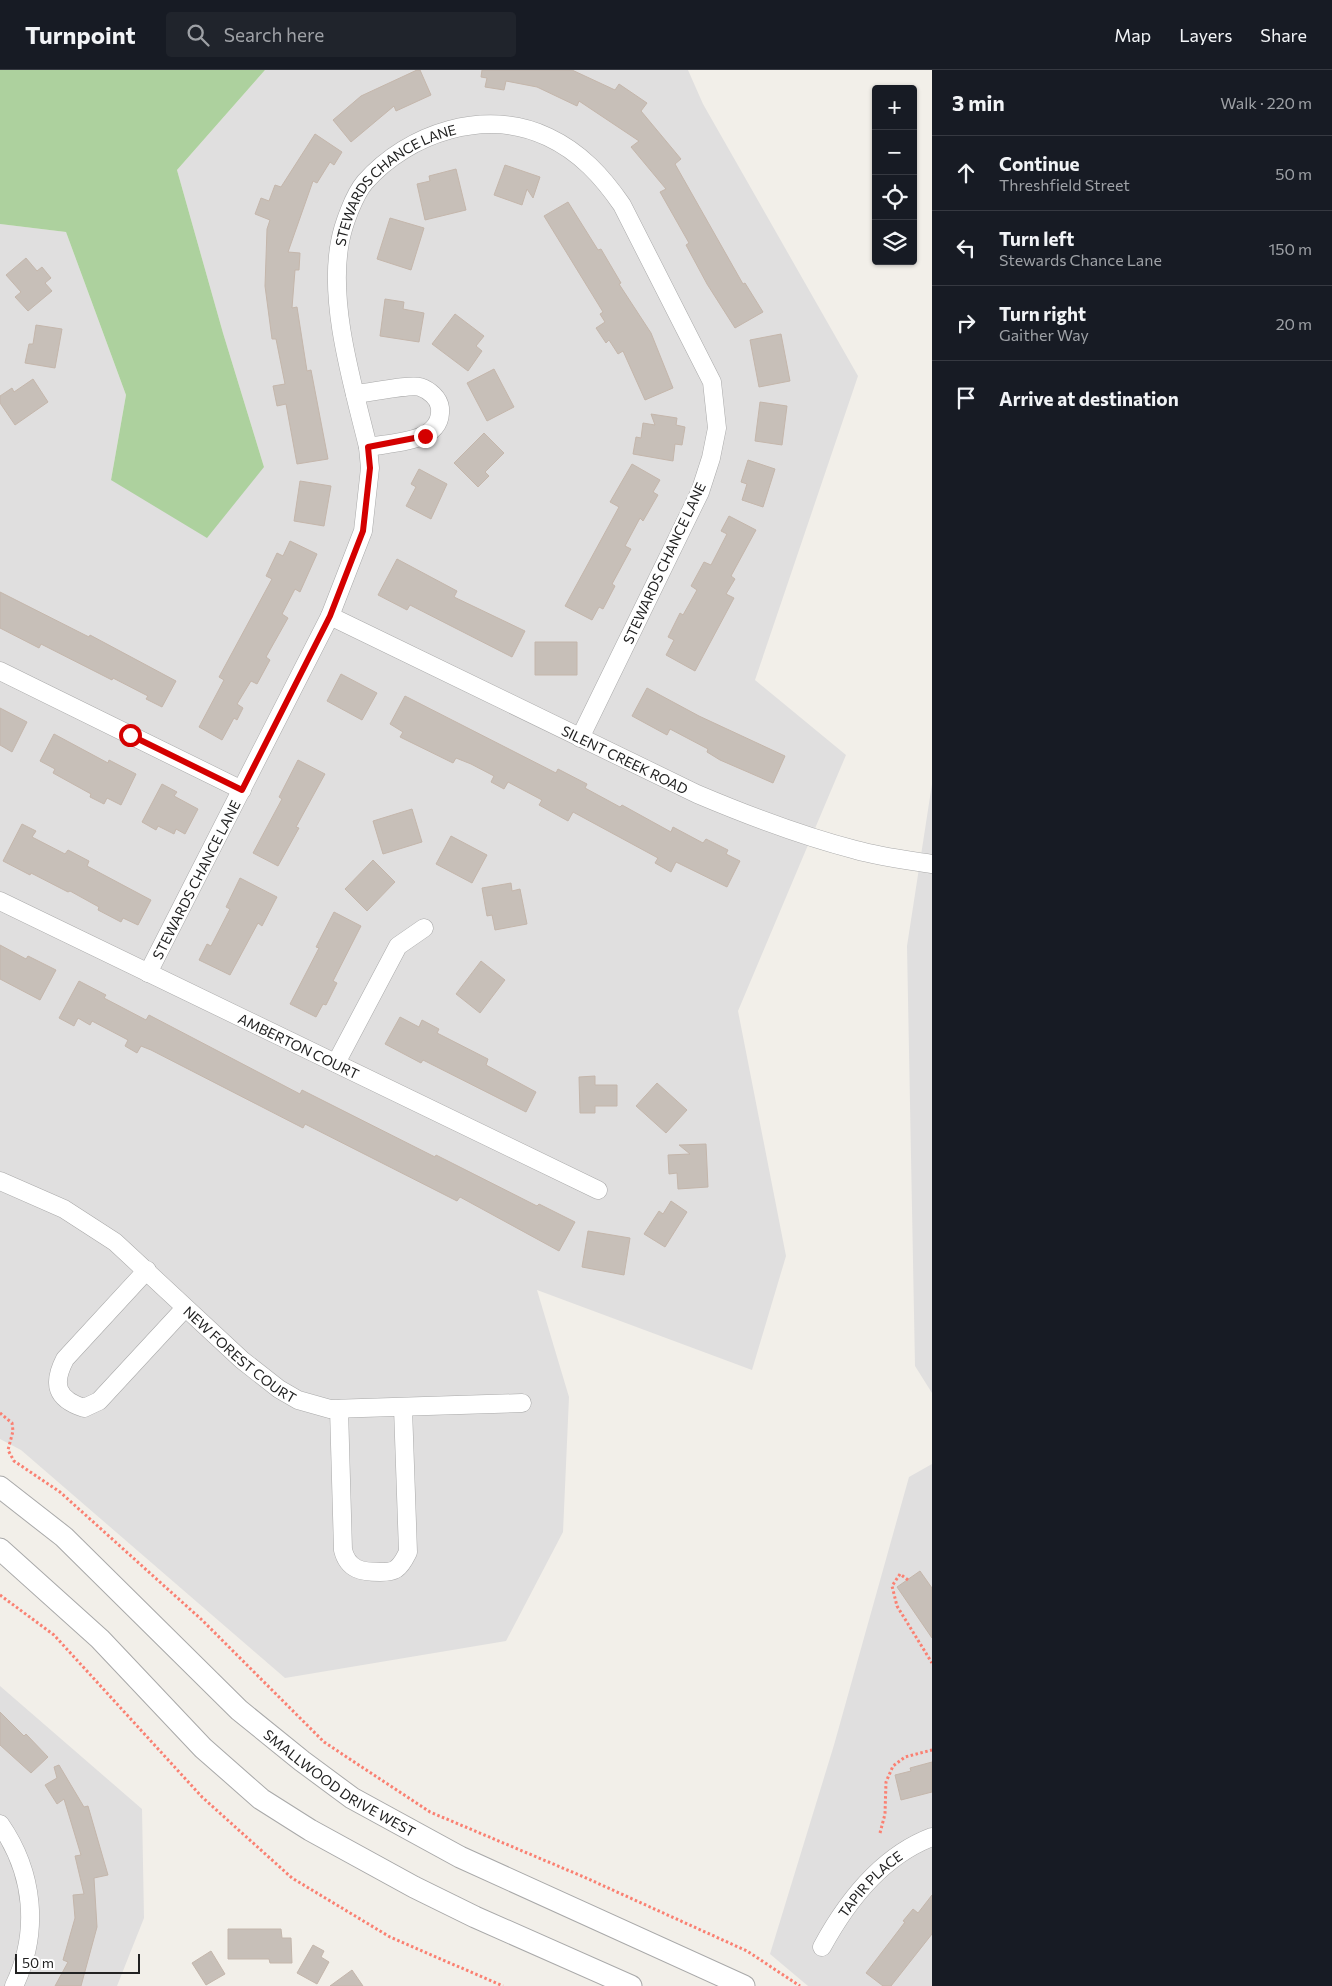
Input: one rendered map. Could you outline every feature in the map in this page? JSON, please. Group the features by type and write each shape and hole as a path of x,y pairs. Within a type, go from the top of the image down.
{"street":[{"name":"STEWARDS CHANCE LANE","path":"148,973 330,616 363,531 370,468 368,447 337,302 337,266 346,219 364,183 410,145 434,134 466,127 495,125 521,127 547,136 587,162 605,180 622,205 712,382 717,428 712,458 700,492 580,738"},
{"path":"356,394 419,386 432,393 440,404 441,417 435,429 425,436 368,447"},
{"name":"SILENT CREEK ROAD","path":"330,616 697,794 794,832 858,851 932,864"},
{"path":"0,671 242,790"},
{"name":"AMBERTON COURT","path":"0,901 598,1190"},
{"path":"336,1063 398,946 424,928"},
{"name":"NEW FOREST COURT","path":"0,1181 47,1201 82,1220 115,1242 247,1365 279,1389 315,1406 339,1409 522,1404"},
{"path":"147,1270 65,1359 57,1374 58,1390 64,1398 71,1404 84,1408 100,1401 186,1308"},
{"path":"339,1409 342,1550 345,1559 357,1570 378,1572 396,1569 404,1561 408,1552 403,1408"},
{"name":"SMALLWOOD DRIVE WEST","path":"0,1488 64,1537 240,1710 302,1761 352,1798 460,1857 744,1986"},
{"path":"0,1549 100,1639 203,1748 261,1798 310,1830 414,1887 475,1917 631,1986"},
{"path":"0,1824 13,1843 22,1864 31,1903 26,1952 14,1986"},
{"name":"TAPIR PLACE","path":"822,1947 860,1889 905,1850 932,1837"}],"path":[{"path":"0,1413 12,1423 13,1431 8,1450 14,1462 60,1492 202,1620 324,1742 430,1812 584,1876 746,1952 800,1986"},
{"path":"908,1580 900,1574 892,1586 897,1606 932,1663"},
{"path":"0,1595 54,1635 202,1797 292,1878 390,1937 502,1986"},
{"path":"880,1833 885,1814 886,1782 893,1766 905,1757 932,1750"}],"shaded area":[{"path":"265,70 688,70 703,104 858,376 755,680 846,755 738,1011 786,1256 752,1370 537,1290 569,1397 563,1532 506,1641 285,1678 21,1450 0,1439 0,224 66,232 126,395 111,480 264,467 223,333 177,170"},
{"path":"932,784 932,1393 915,1366 907,946"},
{"path":"932,1464 932,1986 808,1986 770,1954 834,1745 909,1477"},
{"path":"0,1686 142,1809 144,1918 117,1986 0,1986"}],"green space":[{"path":"0,70 265,70 177,170 223,333 264,467 207,538 111,480 126,395 66,232 0,224"}],"building":[{"path":"420,70 431,95 396,111 394,106 351,142 333,120 361,96"},
{"path":"482,70 572,70 615,90 619,84 647,103 641,111 681,159 675,164 743,284 745,283 763,312 735,328 707,284 686,245 689,243 660,192 666,189 631,147 639,141 579,101 577,106 537,87 506,81 504,90 485,87 487,78 481,77"},
{"path":"315,134 342,152 334,165 330,162 317,183 313,181 288,252 300,253 299,270 295,270 292,308 297,307 307,371 311,370 328,459 297,464 286,404 277,406 273,386 285,384 276,339 272,339 265,286 267,229 270,220 255,214 261,198 269,201 275,185 281,187"},
{"path":"505,165 540,177 533,198 527,189 522,205 494,195"},
{"path":"456,169 466,210 425,220 417,184 430,181 429,176"},
{"path":"568,202 598,250 601,249 621,283 619,284 651,333 673,388 645,400 623,351 618,354 609,340 606,343 596,328 605,322 600,314 603,312 544,216"},
{"path":"390,218 424,228 411,270 377,259"},
{"path":"26,258 37,271 42,267 51,278 45,283 52,291 28,311 15,297 21,292 6,275"},
{"path":"385,299 404,302 403,309 424,313 419,342 380,336"},
{"path":"455,314 484,336 476,346 482,351 468,371 432,344"},
{"path":"36,325 62,329 55,368 25,363 29,344 33,344"},
{"path":"781,334 790,381 759,387 750,340"},
{"path":"494,369 514,407 487,421 467,383"},
{"path":"33,379 48,402 15,425 0,403 0,396 12,388 14,392"},
{"path":"760,402 787,406 782,445 755,441"},
{"path":"651,414 677,418 676,425 685,427 682,445 675,444 673,461 633,454 636,437 641,438 643,423 655,425"},
{"path":"484,433 504,453 485,472 489,476 478,487 454,463"},
{"path":"748,460 775,469 763,507 742,500 747,484 741,482"},
{"path":"632,464 660,480 653,492 658,495 643,521 640,518 625,546 631,549 612,584 615,586 603,609 599,607 592,620 565,606 619,507 610,502"},
{"path":"419,469 447,484 431,519 406,506 416,487 411,484"},
{"path":"300,481 331,486 324,526 294,521"},
{"path":"729,516 756,530 731,576 735,579 726,594 734,598 695,671 666,655 674,640 668,637 680,613 683,615 697,590 691,586 704,562 711,565 727,534 721,531"},
{"path":"290,541 317,554 300,592 295,589 282,614 288,618 266,657 270,660 257,684 251,681 237,704 243,708 237,720 234,718 222,740 199,727 224,680 219,677 272,579 266,576 277,553 283,556"},
{"path":"397,559 457,591 454,597 525,631 512,657 410,605 407,610 378,595"},
{"path":"0,592 89,637 90,635 176,681 162,707 146,699 148,696 113,678 112,680 41,644 39,648 0,628"},
{"path":"535,642 577,642 577,675 535,675"},
{"path":"341,674 377,693 362,720 327,701"},
{"path":"647,688 699,716 785,756 773,783 720,760 707,752 708,749 670,729 667,735 632,716"},
{"path":"405,696 556,773 558,769 587,784 585,788 620,807 622,805 671,832 673,827 703,843 706,839 728,850 726,854 740,861 727,887 676,862 671,872 655,863 658,858 573,812 568,821 539,805 542,800 508,782 504,789 491,782 494,776 471,764 456,758 453,763 400,737 403,732 390,724"},
{"path":"0,708 27,722 12,752 0,745"},
{"path":"54,734 108,763 109,760 136,774 121,805 107,798 104,804 90,797 91,794 53,773 55,769 40,761"},
{"path":"298,760 325,774 296,827 299,828 278,866 253,853 282,799 279,797"},
{"path":"162,784 177,792 174,796 198,809 185,834 176,829 174,834 158,826 156,830 142,822"},
{"path":"412,809 422,842 383,854 373,821"},
{"path":"22,824 36,831 32,837 65,854 68,850 89,861 87,866 151,900 138,925 123,918 121,922 98,910 99,907 70,891 68,892 31,873 30,875 3,861"},
{"path":"451,836 487,855 472,883 436,864"},
{"path":"373,860 395,882 367,911 345,889"},
{"path":"240,878 277,897 262,926 258,923 230,975 199,960 207,944 211,946 230,909 226,907"},
{"path":"511,883 512,891 520,889 527,924 495,930 492,915 487,916 482,888"},
{"path":"334,912 361,926 333,981 337,983 326,1005 323,1004 316,1017 290,1004 319,948 316,947"},
{"path":"0,945 26,959 28,956 56,970 40,1000 0,979"},
{"path":"481,961 505,980 480,1013 456,994"},
{"path":"79,981 106,995 104,998 146,1020 149,1015 300,1094 302,1090 435,1157 436,1155 537,1206 539,1204 575,1222 559,1251 460,1197 457,1201 305,1124 303,1128 151,1050 141,1046 137,1053 125,1046 128,1040 92,1021 90,1025 78,1018 74,1026 59,1018"},
{"path":"400,1017 419,1027 422,1020 439,1029 437,1033 488,1059 486,1065 536,1092 526,1112 423,1060 421,1063 385,1044"},
{"path":"595,1076 595,1085 617,1085 617,1106 595,1106 595,1113 580,1113 579,1077"},
{"path":"657,1083 687,1110 666,1133 636,1106"},
{"path":"706,1144 708,1187 678,1189 677,1173 669,1174 668,1155 690,1154 679,1145"},
{"path":"671,1201 687,1212 665,1247 644,1234 659,1211 663,1214"},
{"path":"588,1231 630,1238 624,1275 582,1267"},
{"path":"920,1571 932,1588 932,1638 897,1587"},
{"path":"0,1712 24,1736 26,1734 48,1757 31,1773 0,1745"},
{"path":"932,1762 932,1792 901,1800 895,1775 911,1771 910,1768"},
{"path":"59,1765 84,1807 88,1806 108,1875 94,1878 97,1927 81,1986 55,1986 68,1962 63,1960 75,1918 73,1895 84,1894 75,1856 81,1855 64,1799 57,1804 45,1785 57,1778 54,1767"},
{"path":"932,1895 932,1934 891,1986 883,1986 866,1973 913,1909 918,1913"},
{"path":"228,1929 281,1929 282,1938 291,1938 292,1963 270,1963 269,1959 228,1959"},
{"path":"313,1945 324,1951 321,1957 329,1962 317,1984 297,1973"},
{"path":"211,1951 225,1974 206,1985 192,1963"},
{"path":"352,1970 363,1986 330,1986"}],"route":[{"path":"130,735 242,790 330,616 363,531 368,500 370,468 368,447 425,436"}]}
